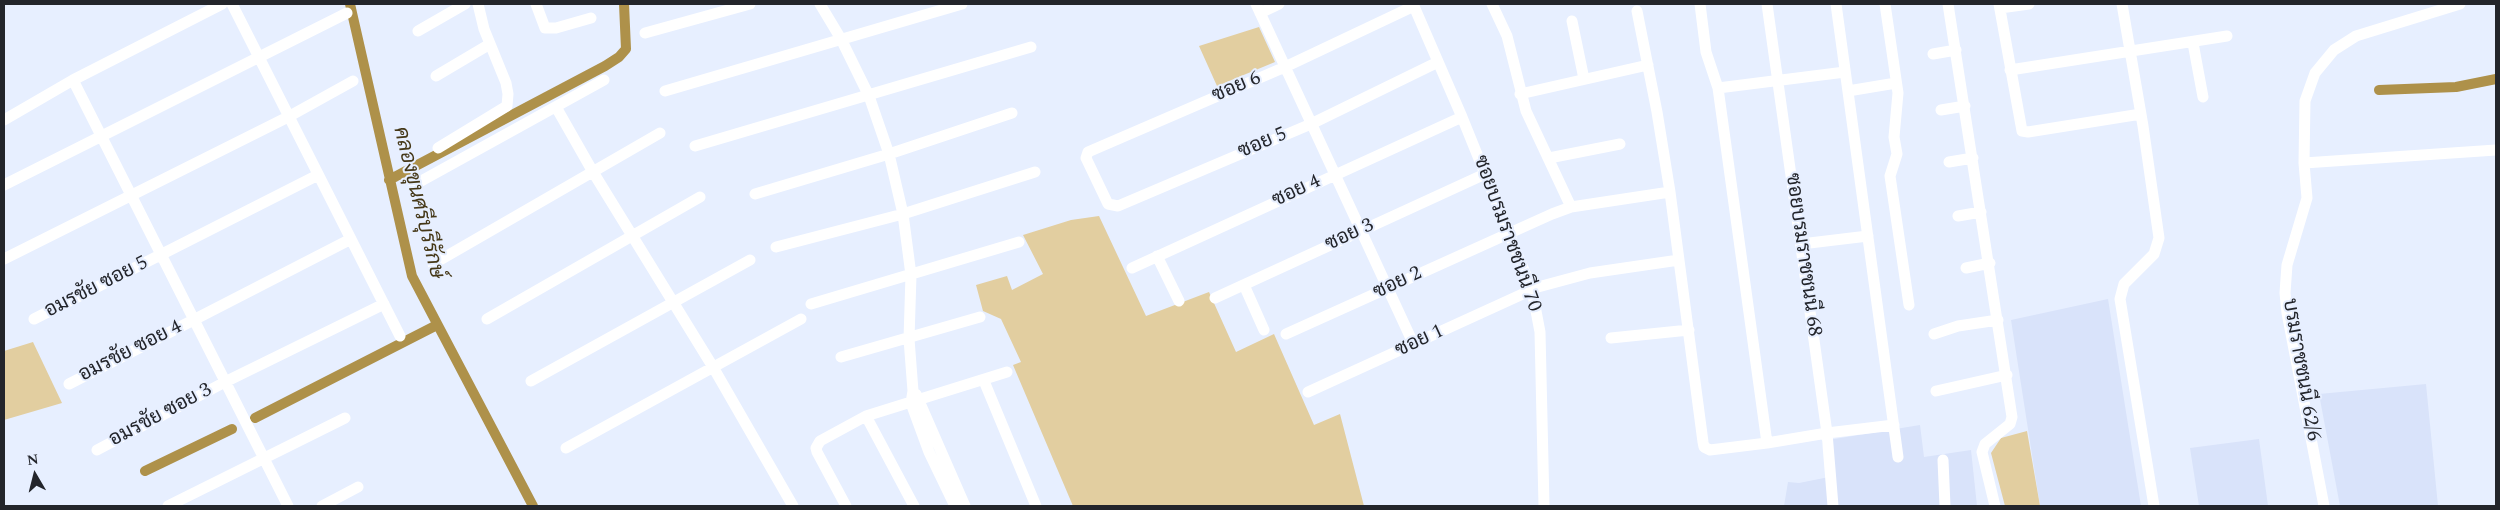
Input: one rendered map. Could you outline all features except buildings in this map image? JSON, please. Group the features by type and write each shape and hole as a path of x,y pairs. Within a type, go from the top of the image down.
{"street":[{"path":"4,120 73,80 222,4"},
{"path":"232,4 400,336"},
{"path":"418,31 465,4"},
{"path":"438,148 507,106 508,94 506,83 490,44 478,4"},
{"path":"536,4 545,28 556,28 592,18"},
{"path":"645,33 750,4"},
{"path":"820,4 841,39 869,96 889,154 903,214 910,275 909,339 915,398 930,452 955,506"},
{"path":"665,91 962,4"},
{"path":"1279,4 1258,8 1414,345"},
{"path":"1492,4 1509,44 1520,94 1572,207"},
{"path":"1700,4 1706,52 1718,88 1767,443"},
{"name":"ซอยบรมราชชนนี 68","path":"1767,4 1827,433 1833,506"},
{"path":"1836,4 1898,457"},
{"path":"1885,4 1896,83 1898,119 1894,137 1897,154 1890,176 1909,305"},
{"path":"1948,4 1990,263 2012,417 2010,424 1984,444 1982,452 1995,506"},
{"path":"2029,4 2000,6 2022,131 2028,132 2141,114"},
{"path":"2122,4 2141,114 2159,238 2154,254 2124,284 2120,299 2154,506"},
{"name":"บรมราชชนนี 62/6","path":"2324,506 2287,313 2285,293 2286,265 2292,241 2306,208 2304,163 2305,101 2315,73 2334,50 2356,36 2460,4"},
{"name":"ซอยบรมราชชนนี 70","path":"1413,5 1462,117 1532,290 1540,332 1544,506"},
{"name":"ซอย 6","path":"1097,181 1086,156 1088,152 1285,67 1413,5"},
{"path":"1637,11 1670,192 1704,447 1710,450 1894,425"},
{"path":"4,185 348,13"},
{"path":"1572,21 1584,79"},
{"path":"2010,70 2193,43 2227,36"},
{"path":"2193,43 2203,97"},
{"path":"436,76 490,44"},
{"path":"695,146 1031,47"},
{"path":"1933,54 1956,50"},
{"name":"ซอย 5","path":"1097,181 1108,204 1118,206 1312,124 1438,62"},
{"path":"1520,94 1648,65"},
{"path":"1718,88 1845,72"},
{"path":"73,80 160,256 288,506"},
{"path":"414,185 604,80"},
{"path":"4,259 288,116 353,81"},
{"path":"1848,91 1896,83"},
{"path":"1941,110 1965,106"},
{"path":"556,107 593,172 713,367 793,506"},
{"path":"755,194 889,154 1012,113"},
{"name":"ซอย 4","path":"1132,268 1462,117"},
{"path":"433,264 660,133"},
{"path":"1548,158 1620,144"},
{"path":"2304,163 2496,150"},
{"path":"1949,162 1973,158"},
{"path":"776,247 903,214 1035,172"},
{"name":"ซอย 3","path":"1215,298 1485,174"},
{"name":"อมรชัย ซอย 5","path":"34,319 318,175"},
{"name":"ซอย 2","path":"1286,334 1509,232 1572,207 1670,192"},
{"path":"487,319 700,197"},
{"path":"1958,216 1981,212"},
{"path":"1801,244 1868,236"},
{"name":"อมรชัย ซอย 4","path":"69,384 351,239"},
{"path":"811,304 1019,242"},
{"path":"1157,256 1179,301"},
{"path":"531,381 750,260"},
{"name":"ซอย 1","path":"1308,392 1532,290 1590,273 1679,260"},
{"path":"1966,268 1990,263"},
{"path":"1244,285 1264,330"},
{"name":"อมรชัย ซอย 3","path":"97,450 225,382 384,304"},
{"path":"842,358 980,317"},
{"path":"566,448 801,319"},
{"path":"1934,334 1958,326 1998,320"},
{"path":"1611,338 1689,330"},
{"path":"846,506 816,448 820,441 866,416 915,398 984,381 1007,372"},
{"path":"1936,391 2007,376"},
{"path":"984,381 1036,506"},
{"path":"915,398 965,506"},
{"path":"866,416 914,506"},
{"path":"168,506 345,418"},
{"path":"1943,460 1946,506"},
{"path":"322,506 358,487"}],"shaded area":[{"path":"1259,27 1275,62 1217,86 1199,46"},
{"path":"1099,216 1146,316 1209,292 1236,352 1274,334 1314,425 1340,414 1364,506 1073,506 1013,365 1021,362 1001,319 983,311 976,285 1007,276 1012,290 1043,274 1023,235 1071,220"},
{"path":"2108,299 2141,506 2040,506 2011,320"},
{"path":"33,342 62,403 4,420 4,351"},
{"path":"2426,384 2438,506 2340,506 2319,394"},
{"path":"1920,425 1924,457 1971,450 1977,506 1784,506 1788,482 1799,483 1829,477 1822,441"},
{"path":"2027,431 2040,506 2005,506 1991,453 2001,438"},
{"path":"2259,439 2268,506 2199,506 2190,448"}],"waterway":[{"name":"คลองขุนศรีบุรีรักษ์","path":"350,4 412,276 533,506"},
{"path":"389,180 619,57 626,49 624,4"},
{"path":"2379,90 2456,87 2496,79"},
{"path":"255,418 437,325"},
{"path":"145,471 232,429"}]}
